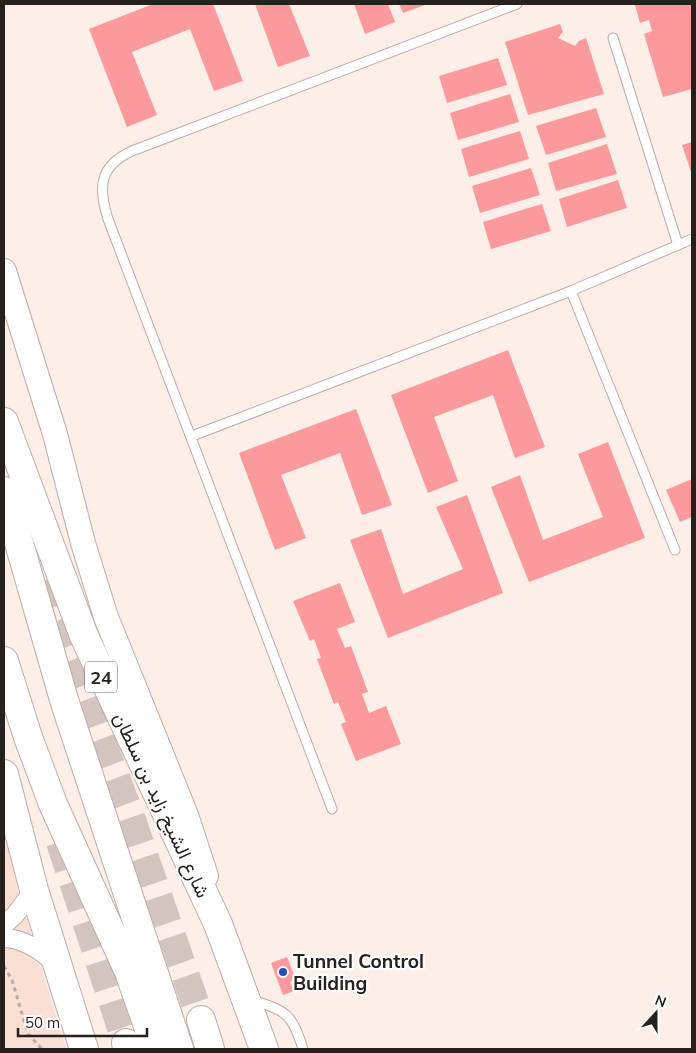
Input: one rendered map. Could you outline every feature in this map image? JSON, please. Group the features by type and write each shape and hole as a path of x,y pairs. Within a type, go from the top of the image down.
{"main road":[{"path":"4,271 55,434 94,580 119,654 186,814 218,924"},
{"name":"شارع الشيخ زايد بن سلطان","path":"4,422 84,636 218,924 264,1049"},
{"path":"4,491 62,695 178,1049"},
{"path":"4,661 28,737 53,804 129,972 156,1049"},
{"path":"5,788 57,966 84,1049"},
{"path":"201,1020 210,1049"}],"street":[{"path":"4,925 20,909 34,890"},
{"path":"4,938 29,944 45,953 57,966"}],"lane":[{"path":"332,809 104,205 102,190 104,175 108,168 122,155 517,4"},
{"path":"613,38 678,245"},
{"path":"192,436 571,291 692,240"},
{"path":"571,291 675,550"},
{"path":"245,998 278,1008 287,1014 294,1023 304,1049"}],"path":[{"path":"4,966 12,980 28,1034 42,1049"}],"shaded area":[{"path":"4,830 17,887 66,1049 4,1049"}],"building":[{"path":"153,4 213,4 243,81 214,91 190,29 132,52 157,115 127,127 89,29"},
{"path":"255,4 289,4 310,56 278,67"},
{"path":"354,4 388,4 395,22 365,34"},
{"path":"399,4 428,4 403,13"},
{"path":"692,4 692,89 663,97 644,34 652,31 649,20 640,23 635,5"},
{"path":"560,24 563,32 558,38 575,46 579,41 586,38 604,94 528,115 505,42"},
{"path":"498,58 507,85 447,103 439,76"},
{"path":"510,94 519,122 458,140 450,113"},
{"path":"596,108 606,137 546,155 536,126"},
{"path":"520,131 529,159 469,177 461,149"},
{"path":"692,142 692,175 682,145"},
{"path":"607,144 617,174 556,191 548,163"},
{"path":"531,168 540,195 480,213 472,186"},
{"path":"618,180 627,208 567,227 559,199"},
{"path":"542,204 551,231 491,249 483,222"},
{"path":"508,350 545,447 515,458 493,395 434,417 458,481 428,493 391,395"},
{"path":"356,409 392,505 362,515 340,453 281,475 306,538 275,550 239,453"},
{"path":"608,442 645,538 529,582 491,487 520,475 543,540 603,517 578,454"},
{"path":"692,479 692,517 680,522 666,490"},
{"path":"467,495 503,593 388,638 350,540 381,529 403,594 463,569 436,507"},
{"path":"340,583 355,622 337,629 345,648 351,646 368,692 362,694 369,713 386,706 401,744 356,761 341,724 346,722 338,702 334,704 317,659 321,658 314,639 310,641 293,601"},
{"name":"Tunnel Control Building","path":"287,957 296,980 290,982 294,991 283,995 271,963"}],"tunnel":[{"path":"41,582 131,817 201,1020"},
{"path":"60,842 126,1043"}],"place":[{"name":"Tunnel Control Building","path":"283,972"}]}
